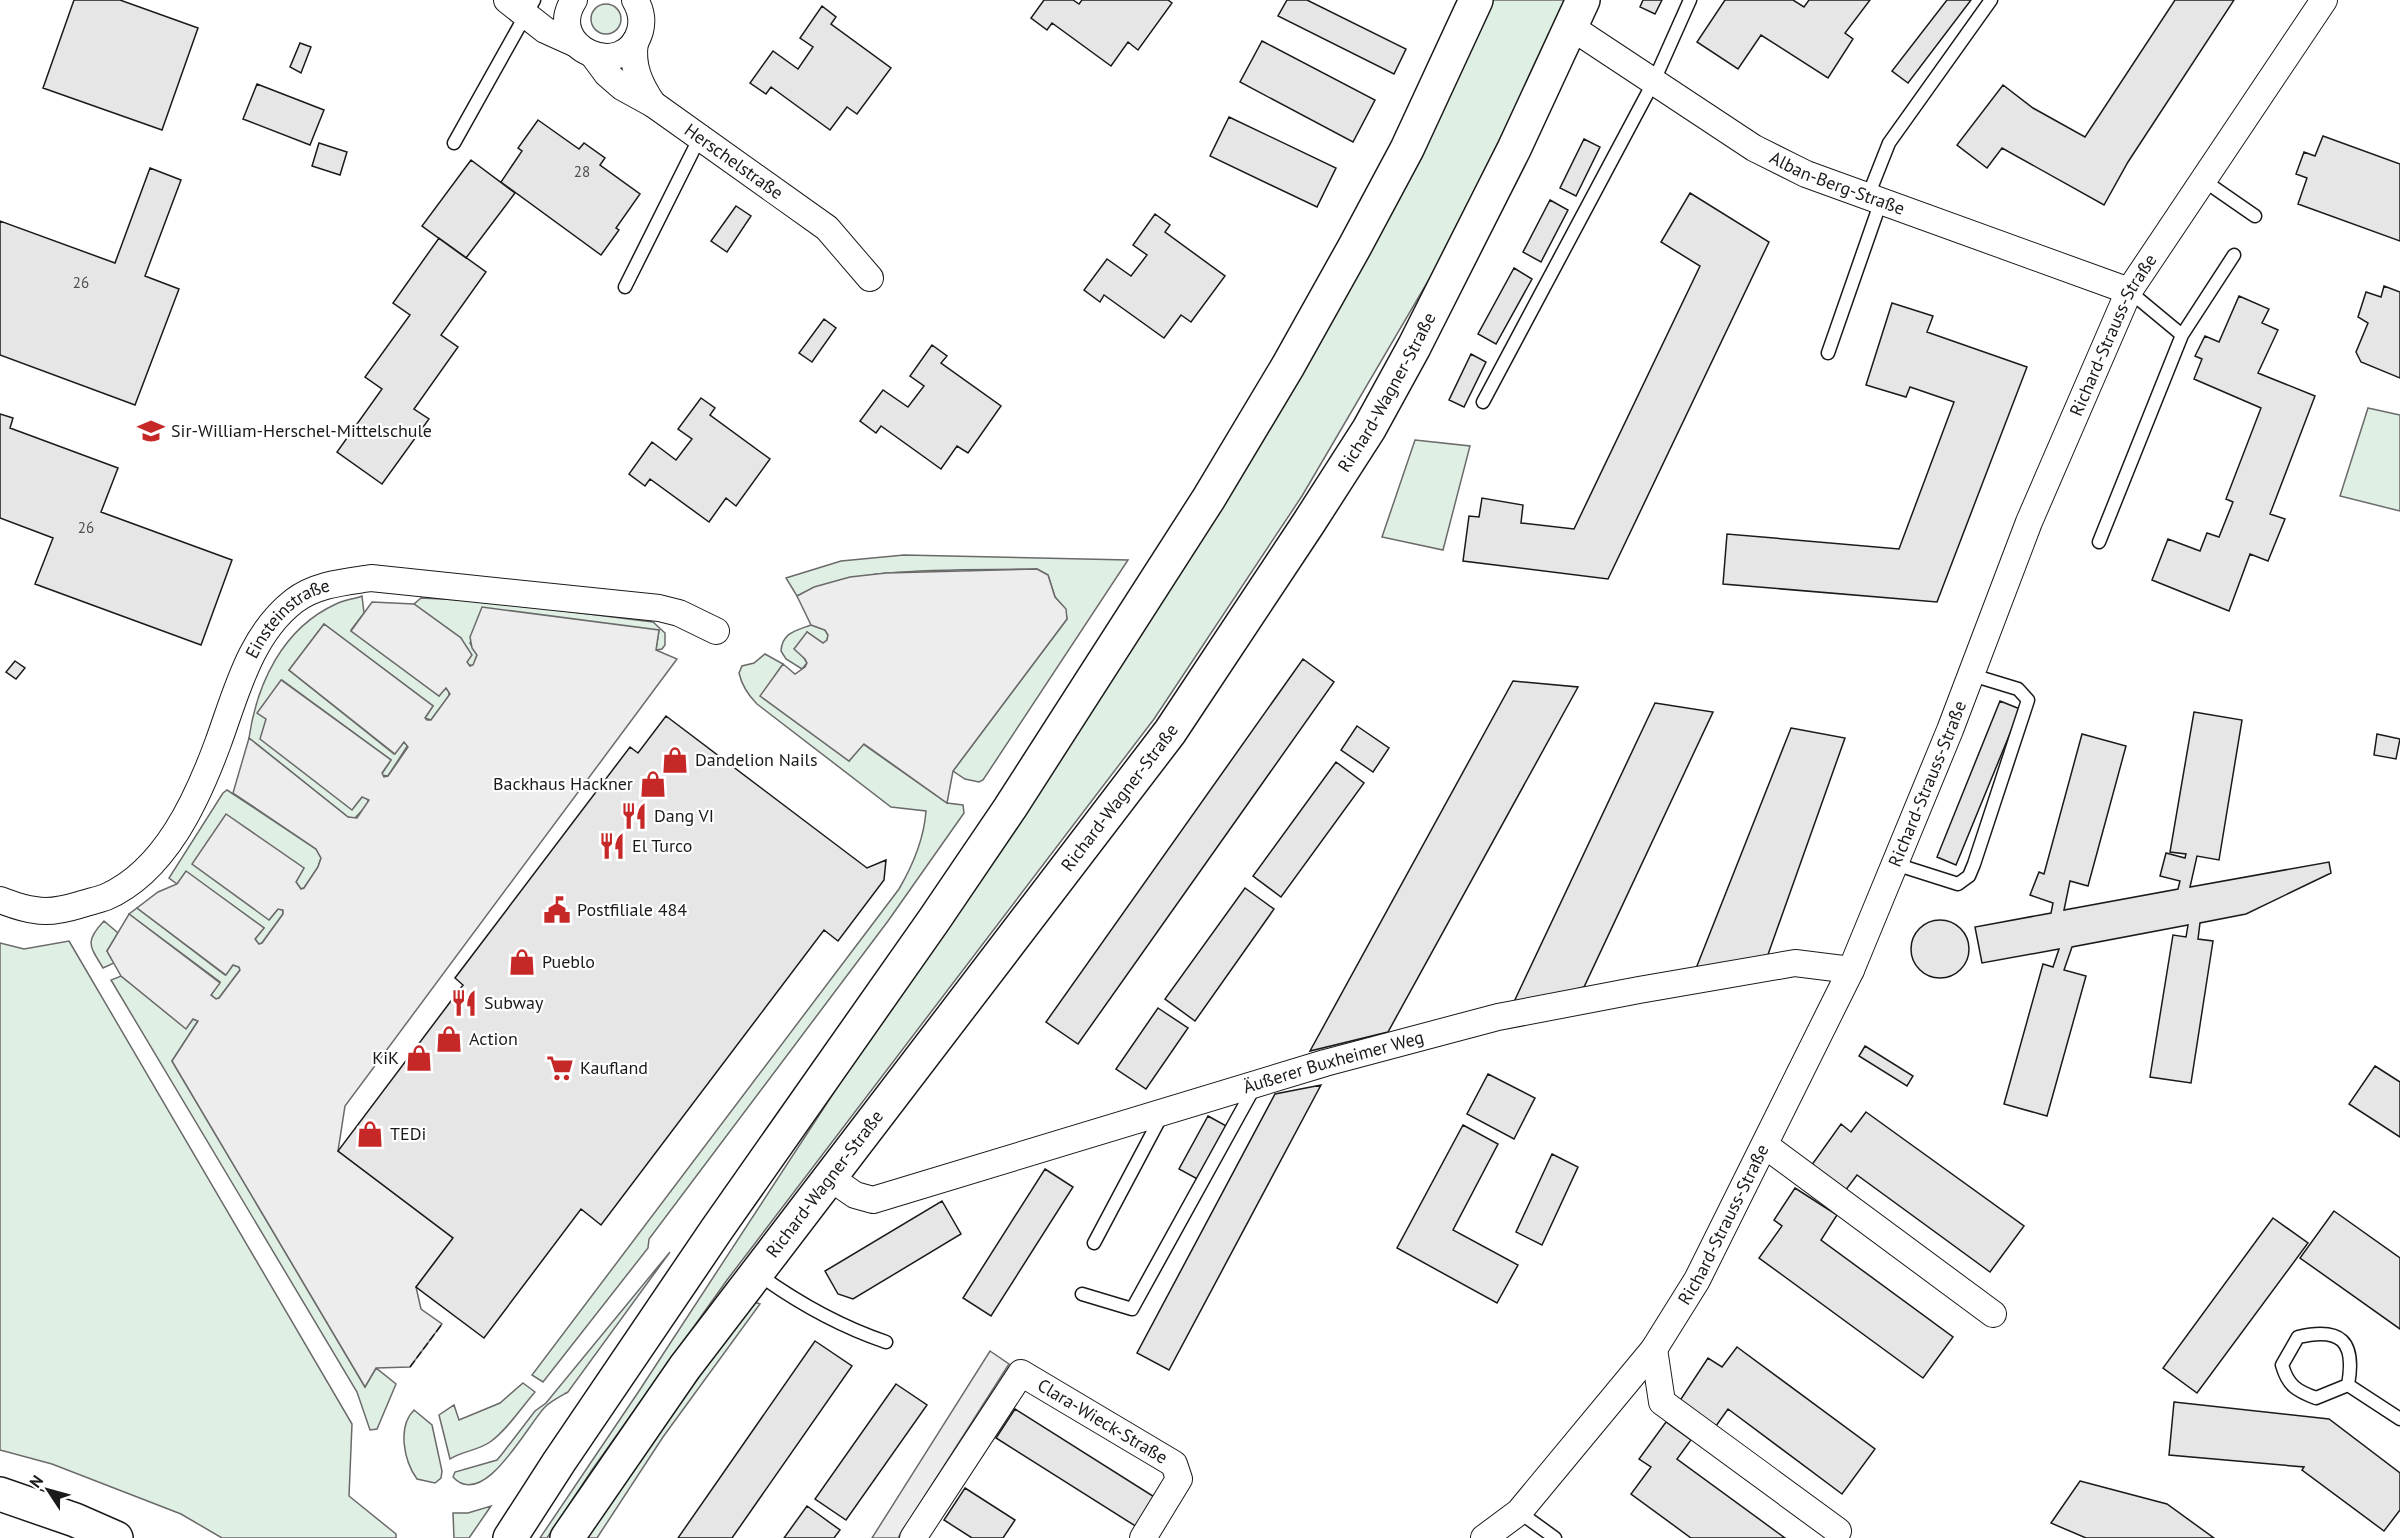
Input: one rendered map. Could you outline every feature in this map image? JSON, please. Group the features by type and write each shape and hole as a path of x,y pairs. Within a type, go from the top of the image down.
{"main road":[{"path":"510,1538 717,1229 960,883 1209,498 1288,366 1407,149 1476,0"},
{"name":"Richard-Wagner-Straße","path":"567,1538 685,1367 1170,732 1308,524 1369,429 1420,336 1514,149 1577,14"},
{"path":"0,1494 75,1520 116,1538"}],"street":[{"name":"Herschelstraße","path":"574,0 569,9 567,23 584,50 607,74 622,87 653,104 827,228 870,278"},
{"name":"Richard-Strauss-Straße","path":"1484,1538 1519,1512 1654,1349 1697,1280 1766,1146 1851,970 1972,675 2029,522 2129,291 2324,0"},
{"path":"638,2 642,20 633,54 638,78 653,104"},
{"name":"Herschelstraße","path":"522,6 545,30 603,57 621,54 635,42"},
{"name":"Alban-Berg-Straße","path":"1577,14 1653,83 1754,148 1806,174 2129,291"},
{"name":"Einsteinstraße","path":"0,900 36,911 63,909 105,897 128,884 153,861 176,831 197,794 251,657 271,623 295,600 332,583 371,578 658,608 679,613 716,631"},
{"name":"Äußerer Buxheimer Weg","path":"829,1177 855,1195 873,1200 1256,1084 1498,1017 1796,963 1851,970"},
{"path":"1766,1146 1994,1314"},
{"path":"1654,1349 1662,1402 1838,1531"},
{"name":"Clara-Wieck-Straße","path":"913,1538 1021,1373 1174,1464 1179,1479 1143,1538"}],"lane":[{"path":"1483,402 1653,83 1690,0"},
{"path":"1828,353 1875,198 1889,143 1991,0"},
{"path":"454,144 522,6"},
{"path":"625,287 700,137"},
{"path":"2203,180 2255,216"},
{"path":"2099,542 2182,335 2234,255"},
{"path":"2129,291 2182,335"},
{"path":"1895,864 1958,884 1969,876 1974,864 2028,700 2018,689 1972,675"},
{"path":"1082,1294 1132,1310 1256,1084"},
{"path":"1094,1243 1163,1112"},
{"path":"757,1273 812,1310 859,1333 886,1342"},
{"path":"2320,1332 2337,1337 2350,1349 2352,1364 2348,1385 2316,1398 2298,1391 2285,1376 2282,1365 2298,1337 2320,1332"},
{"path":"2348,1385 2400,1419"},
{"path":"1519,1512 1555,1538"}],"green space":[{"path":"1492,0 1569,0 1434,271 1302,496 1154,719 727,1280 592,1470 547,1538 540,1538 639,1391 1209,518"},
{"path":"606,4 617,8 621,19 617,30 606,34 595,30 591,19 595,8"},
{"path":"2368,408 2400,415 2400,511 2340,496"},
{"path":"1415,440 1470,446 1443,550 1382,537"},
{"path":"904,555 1128,560 983,780 979,782 965,779 953,771 1067,619 1065,609 1055,597 1048,575 1037,569 914,571 881,574 821,586 797,596 786,578 841,561"},
{"path":"362,596 364,613 351,630 439,696 445,688 449,691 449,696 431,720 425,718 433,706 324,624 289,670 394,754 404,742 408,745 388,776 381,775 391,760 282,680 258,713 352,809 362,797 368,798 368,804 354,819 348,817 249,738 253,717 266,678 287,642 317,614 339,603"},
{"path":"421,598 484,601 653,622 665,633 665,645 662,649 656,650 659,630 470,643 477,655 473,666 467,664 461,638 414,604"},
{"path":"811,625 825,630 828,635 827,641 823,643 807,632 801,653 807,663 802,669 786,659 781,651 782,645 787,636"},
{"path":"765,654 783,664 761,696 849,761 863,744 947,803 963,805 964,813 888,921 649,1239 648,1248 543,1382 532,1375 899,889 920,842 926,811 891,807 751,697 739,673 742,666 754,663"},
{"path":"227,790 316,849 321,858 318,867 301,889 296,882 304,868 269,920 278,909 283,910 283,914 259,945 255,939 264,928 186,872 177,884 169,878"},
{"path":"137,908 225,975 233,965 239,967 240,970 219,998 216,999 211,995 220,982 129,914"},
{"path":"104,921 118,933 107,951 114,963 103,968 92,949 91,939"},
{"path":"69,941 352,1424 349,1496 396,1534 396,1538 222,1538 181,1514 52,1464 0,1450 0,943 24,949"},
{"path":"121,976 186,1028 193,1019 198,1021 172,1061 365,1387 376,1368 396,1384 377,1429 370,1430 357,1392 111,980"},
{"path":"670,1252 568,1392 545,1407 504,1461 478,1483 465,1484 453,1477 455,1472 497,1460 535,1411 546,1403"},
{"path":"754,1302 760,1304 663,1437 597,1538 586,1538 657,1434"},
{"path":"523,1383 535,1392 502,1431 485,1445 450,1459 439,1415 454,1405 459,1420 500,1403"},
{"path":"414,1410 432,1425 442,1471 441,1478 435,1483 417,1479 406,1454 405,1425"},
{"path":"491,1506 469,1538 454,1538 453,1513 468,1513"}],"shaded area":[{"path":"1037,569 1048,575 1055,597 1066,609 1067,619 953,771 947,803 864,744 849,761 760,696 783,664 795,674 805,667 807,663 805,659 794,649 807,632 823,643 827,640 828,635 825,630 811,625 797,596 814,587 850,577 886,573"},
{"path":"372,602 414,604 461,638 472,655 467,662 470,666 473,665 477,655 472,648 470,637 482,607 659,630 656,650 677,659 345,1106 338,1151 453,1238 416,1287 421,1309 442,1324 410,1367 376,1368 365,1387 172,1061 198,1021 193,1019 186,1029 121,976 107,951 129,914 220,983 211,995 216,999 219,998 240,970 239,967 233,965 226,975 137,908 158,892 177,884 186,871 264,928 255,939 259,944 262,943 283,914 283,910 278,909 269,920 192,864 226,814 304,868 296,882 301,889 304,888 318,867 321,858 316,849 233,793 249,738 348,817 357,818 369,800 362,797 352,810 260,739 266,719 257,713 281,680 391,760 382,773 384,777 388,776 408,747 404,742 395,754 289,670 324,624 433,706 425,718 427,720 431,720 450,694 446,688 439,696 351,631"},
{"path":"990,1351 1009,1364 898,1538 872,1538"}],"building":[{"path":"74,0 120,0 198,28 162,130 43,88"},
{"path":"1044,0 1073,0 1079,4 1082,0 1168,0 1172,3 1138,50 1128,42 1111,66 1052,23 1047,30 1031,18"},
{"path":"1287,0 1307,0 1406,49 1394,74 1278,16"},
{"path":"1643,0 1662,0 1655,14 1640,7"},
{"path":"1725,0 1793,0 1804,7 1809,0 1870,0 1845,33 1853,39 1828,78 1761,35 1738,69 1697,42"},
{"path":"1947,0 1971,0 1908,83 1892,71"},
{"path":"2175,0 2234,0 2128,162 2104,205 2002,148 1987,168 1957,145 2003,85 2033,108 2085,137"},
{"path":"822,6 836,17 831,24 891,68 857,114 847,107 830,130 771,87 766,94 750,83 773,51 798,69 813,47 800,38"},
{"path":"1262,41 1375,100 1353,142 1240,82"},
{"path":"300,43 311,47 301,73 290,67"},
{"path":"257,84 324,110 310,145 243,119"},
{"path":"1229,117 1336,168 1317,207 1210,156"},
{"path":"538,120 579,149 584,143 605,158 600,165 640,194 616,228 619,230 601,255 501,182 522,151 518,148"},
{"path":"2323,136 2400,164 2400,241 2298,204 2307,178 2296,174 2304,152 2315,156"},
{"path":"1584,139 1600,147 1576,196 1560,188"},
{"path":"319,143 347,152 340,175 312,166"},
{"path":"471,160 515,193 466,258 422,226"},
{"path":"150,168 181,180 145,276 179,289 135,405 0,355 0,221 115,263"},
{"path":"1690,193 1769,242 1608,579 1463,561 1469,516 1479,517 1482,498 1523,505 1521,523 1574,529 1700,266 1661,242"},
{"path":"1550,200 1568,210 1541,262 1523,252"},
{"path":"736,206 751,216 727,252 711,241"},
{"path":"1155,214 1170,225 1165,232 1225,276 1191,322 1181,315 1164,338 1104,295 1100,302 1084,290 1107,259 1131,276 1147,255 1133,245"},
{"path":"439,238 486,272 441,335 458,347 414,409 429,419 382,484 337,452 382,389 365,377 410,315 393,303"},
{"path":"1514,268 1532,279 1496,344 1478,334"},
{"path":"2384,286 2400,292 2400,378 2361,362 2356,352 2368,323 2358,317 2366,292 2381,297"},
{"path":"2239,296 2269,309 2262,323 2278,330 2258,373 2315,396 2270,514 2285,519 2268,561 2250,554 2229,611 2152,580 2168,539 2200,551 2207,533 2219,537 2233,502 2226,499 2261,408 2194,379 2202,359 2195,356 2205,336 2219,342"},
{"path":"1892,303 1933,316 1927,332 2027,367 1937,602 1723,584 1727,534 1899,549 1954,402 1910,387 1906,397 1866,385"},
{"path":"824,319 836,328 812,362 799,353"},
{"path":"932,345 947,356 941,363 1001,406 968,453 957,446 941,469 881,426 876,433 860,421 883,390 908,407 924,386 910,376"},
{"path":"1471,354 1486,362 1464,407 1449,400"},
{"path":"701,398 715,408 710,415 770,459 736,506 726,498 709,522 650,479 645,486 629,474 652,442 676,460 692,439 678,429"},
{"path":"0,414 13,418 10,428 118,468 101,512 232,560 201,645 35,584 53,538 0,518"},
{"path":"1303,659 1334,682 1078,1044 1046,1022"},
{"path":"15,661 25,668 16,679 6,672"},
{"path":"1513,681 1578,687 1388,1032 1310,1051"},
{"path":"2000,701 2020,709 1956,865 1937,857"},
{"path":"1655,703 1713,712 1584,987 1512,1006"},
{"path":"2194,712 2242,720 2219,860 2197,856 2190,887 2329,862 2331,873 2246,914 2200,923 2198,939 2213,941 2191,1083 2150,1077 2173,935 2186,937 2188,925 2072,947 2064,970 2086,976 2047,1116 2004,1104 2043,964 2053,967 2059,949 1982,963 1975,927 2051,913 2053,903 2030,895 2039,872 2044,874 2082,734 2126,746 2088,886 2070,881 2064,910 2178,889 2180,881 2160,876 2166,853 2185,858 2186,854 2170,852"},
{"name":"Kaufland","path":"666,716 867,868 886,860 884,880 838,941 824,930 601,1225 581,1209 484,1338 416,1287 453,1238 338,1151 463,985 455,978 630,747 638,753"},
{"path":"1357,726 1389,748 1373,772 1341,750"},
{"path":"1791,728 1845,738 1765,963 1693,976"},
{"path":"2377,734 2400,739 2396,759 2374,755"},
{"path":"1336,762 1364,783 1281,897 1253,876"},
{"path":"1245,888 1274,909 1195,1021 1165,999"},
{"path":"1934,920 1946,920 1961,928 1969,943 1969,955 1961,970 1946,978 1934,978 1919,970 1911,955 1911,943 1919,928"},
{"path":"1158,1008 1188,1028 1146,1089 1116,1069"},
{"path":"1865,1046 1913,1076 1907,1086 1859,1056"},
{"path":"2375,1066 2400,1082 2400,1137 2349,1104"},
{"path":"1488,1074 1535,1098 1514,1139 1467,1114"},
{"path":"1321,1085 1169,1370 1137,1353 1275,1094"},
{"path":"1866,1112 2024,1226 1990,1272 1857,1175 1845,1191 1811,1166 1841,1124 1851,1132"},
{"path":"1208,1116 1230,1128 1201,1181 1179,1169"},
{"path":"1463,1125 1498,1144 1453,1230 1518,1265 1497,1303 1397,1248"},
{"path":"1552,1154 1578,1167 1542,1245 1516,1232"},
{"path":"1045,1169 1073,1187 991,1316 963,1298"},
{"path":"1795,1188 1837,1215 1821,1240 1953,1337 1923,1378 1759,1258 1782,1226 1774,1220"},
{"path":"942,1201 961,1234 853,1299 838,1294 825,1271"},
{"path":"2334,1211 2400,1258 2400,1329 2300,1258"},
{"path":"2273,1218 2308,1243 2197,1393 2163,1368"},
{"path":"815,1341 852,1366 732,1538 678,1538"},
{"path":"1737,1347 1875,1449 1842,1494 1728,1409 1716,1426 1679,1402 1708,1358 1722,1367"},
{"path":"896,1384 927,1405 846,1520 815,1499"},
{"path":"2174,1402 2329,1419 2400,1473 2400,1510 2384,1531 2302,1470 2304,1467 2169,1455"},
{"path":"1015,1409 1156,1498 1137,1527 996,1438"},
{"path":"1666,1422 1691,1440 1677,1459 1785,1538 1691,1538 1631,1494 1651,1467 1639,1459"},
{"path":"2080,1481 2167,1504 2214,1538 2086,1538 2051,1523"},
{"path":"965,1488 1015,1520 1003,1538 972,1538 944,1520"},
{"path":"807,1506 840,1530 834,1538 784,1538"}],"fence":[{"path":"410,1367 442,1324"}],"place":[{"name":"Sir-William-Herschel-Mittelschule","path":"151,431"},
{"name":"Dandelion Nails","path":"675,760"},
{"name":"Backhaus Hackner","path":"653,784"},
{"name":"Dang VI","path":"634,816"},
{"name":"El Turco","path":"612,846"},
{"name":"Postfiliale 484","path":"557,910"},
{"name":"Pueblo","path":"522,962"},
{"name":"Subway","path":"464,1003"},
{"name":"Action","path":"449,1039"},
{"name":"KiK","path":"419,1058"},
{"name":"Kaufland","path":"560,1068"},
{"name":"TEDi","path":"370,1134"}]}
